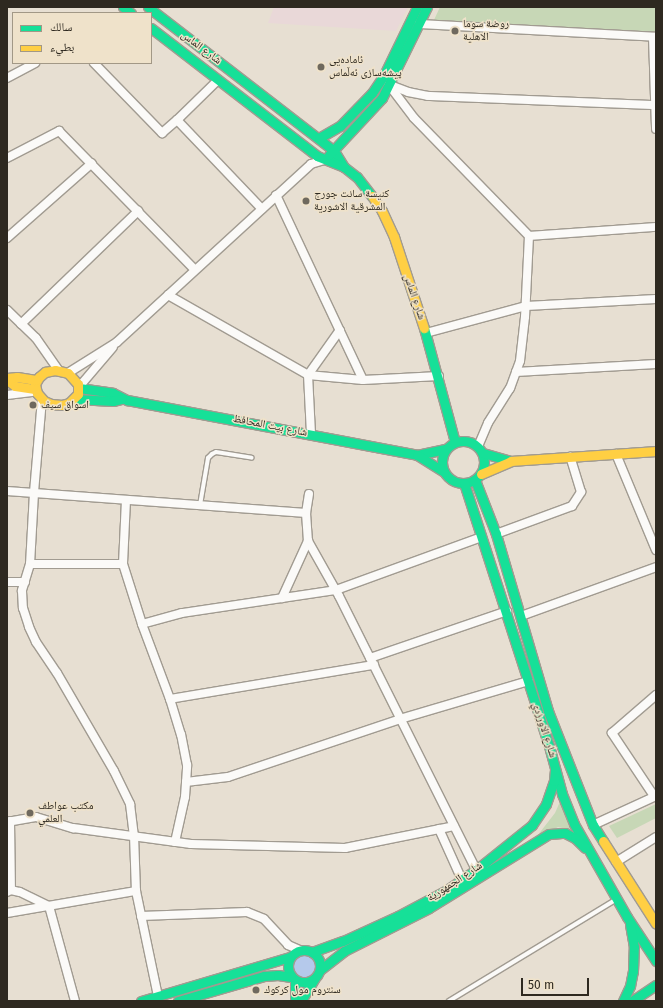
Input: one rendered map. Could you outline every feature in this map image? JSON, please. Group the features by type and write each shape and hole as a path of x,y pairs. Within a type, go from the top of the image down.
{"main road":[{"name":"شارع الماس","path":"148,7 319,138 334,151 344,167"},
{"path":"324,160 376,105 417,7"},
{"path":"319,138 340,126 385,83 419,24 427,7"},
{"name":"شارع الماس","path":"152,29 324,160 344,167 357,177 382,211 394,237 426,334 439,376 455,442"},
{"path":"36,387 45,372 58,370 68,373 76,380 79,387 76,399"},
{"path":"7,379 17,377 36,387 42,399"},
{"name":"شارع بيت المحافظ","path":"79,387 113,393 122,399"},
{"name":"شارع بيت المحافظ","path":"42,399 51,404 59,405 70,403 76,399 113,401 122,399 417,455 444,472"},
{"path":"511,461 480,450 464,440 455,442 446,449 442,461 444,472 453,481 464,483 511,461 656,451"},
{"name":"شارع بيت المحافظ","path":"417,455 446,449"},
{"path":"478,477 484,466 480,450"},
{"name":"شارع الاورزدي","path":"478,477 521,616 548,712 593,825 656,924"},
{"name":"شارع الاورزدي","path":"464,483 556,767 562,794 574,824 587,849 656,961"},
{"name":"شارع الجمهورية","path":"312,952 343,941 392,919 462,880 476,870 532,824 546,804 551,793 556,767"},
{"name":"شارع الجمهورية","path":"320,970 344,951 429,908 549,834 565,832 575,838 587,849"},
{"path":"610,887 625,876"},
{"path":"623,1001 630,986 633,972 634,947 628,917"},
{"path":"141,1001 290,957 300,950 312,952 319,960 320,970 300,1001"},
{"path":"290,957 288,967 293,978 295,1001"},
{"path":"178,1001 264,976 278,974 305,983 314,979"},
{"path":"632,1001 656,985"}],"street":[{"path":"419,24 654,37 654,105 656,130"},
{"path":"7,78 33,64"},
{"path":"95,64 162,132 177,120 218,80"},
{"path":"385,83 408,92 428,96 654,105"},
{"path":"385,83 414,118 529,236 526,306 520,361 510,388 488,423 480,450"},
{"path":"177,120 262,209"},
{"path":"7,158 59,131 92,163 195,270"},
{"path":"79,387 117,342 311,164 324,160"},
{"path":"7,238 92,163"},
{"path":"276,196 363,380"},
{"path":"21,324 138,211"},
{"path":"529,236 656,227"},
{"path":"168,295 308,375 363,380 439,376"},
{"path":"426,334 526,306 656,299"},
{"path":"7,310 46,350 58,370"},
{"path":"311,434 308,375 340,330"},
{"path":"68,373 117,342"},
{"path":"516,372 656,364"},
{"path":"7,395 36,387"},
{"path":"42,399 30,564 22,591 23,608 36,642 57,673 125,792 130,804 134,835 136,891 158,996"},
{"path":"616,454 656,550"},
{"path":"496,534 572,506 581,492 570,457"},
{"path":"7,491 306,513"},
{"path":"309,494 306,513 308,541 336,590 476,870"},
{"path":"126,500 123,564 142,624 170,699 181,735 187,765 185,796 175,842"},
{"path":"142,624 182,613 336,590 482,537"},
{"path":"282,598 308,541"},
{"path":"30,564 123,564"},
{"path":"521,616 656,567"},
{"path":"7,582 25,582"},
{"path":"170,699 372,662 507,612"},
{"path":"186,782 228,777 400,719 528,681"},
{"path":"593,825 655,796 612,733 656,695"},
{"path":"50,906 9,891 8,822 36,817 73,828 134,835 191,844 345,848 454,826"},
{"path":"439,829 462,880"},
{"path":"616,862 656,837"},
{"path":"7,913 136,891"},
{"path":"50,906 75,1001"},
{"path":"141,916 246,912 264,919 288,944 300,950"}],"lane":[{"path":"200,505 208,458 212,454 216,452 252,458"},
{"path":"448,1001 617,899"}],"shaded area":[{"path":"274,7 408,7 396,31 268,23"}],"green space":[{"path":"440,7 656,7 656,32 434,20"},
{"path":"562,797 571,830 558,827 534,840 555,813"},
{"path":"656,804 656,818 617,838 609,826"}],"water":[{"path":"304,954 313,957 316,966 313,975 304,978 295,975 292,966 295,957"}],"traffic: fast":[{"path":"123,7 130,12"},
{"path":"148,7 334,151 344,167 357,177 372,196"},
{"path":"319,138 340,126 372,93 384,75 417,7"},
{"path":"329,155 382,98 427,7"},
{"path":"152,29 317,156 344,167"},
{"path":"424,328 455,442"},
{"path":"79,388 113,393 127,400 417,455 446,449"},
{"path":"76,399 113,401 122,399"},
{"path":"459,441 467,441 475,444 481,450 484,462 481,474 475,480 467,483 459,483 451,480 445,474 442,466 442,458 445,450 451,444 459,441"},
{"path":"483,453 511,461"},
{"path":"417,455 444,472"},
{"path":"475,480 496,534 548,711 593,825 603,841"},
{"path":"464,483 549,746 562,794 574,824 627,917 656,961"},
{"path":"312,952 343,941 398,916 447,890 476,870 532,825 546,804 554,781 555,770"},
{"path":"320,970 344,951 429,908 549,834 565,833 575,838 585,848"},
{"path":"623,1001 630,986 633,971 634,947 630,924"},
{"path":"307,950 313,952 318,957 320,966 318,975 313,980 301,982 295,980 290,975 288,963 290,957 295,952 307,950"},
{"path":"141,1001 290,957"},
{"path":"178,1001 264,976 278,975 291,977"},
{"path":"301,1001 314,979"},
{"path":"295,980 295,1001"},
{"path":"632,1001 656,985"}],"traffic: slow":[{"path":"372,196 382,211 394,237 424,328"},
{"path":"55,370 68,373 78,384 78,394 69,403 62,405 51,404 44,401 37,393 35,384 39,377 45,372 55,370"},
{"path":"7,378 17,377 36,380"},
{"path":"7,380 15,386 35,389"},
{"path":"481,474 511,461 656,451"},
{"path":"603,841 656,924"}],"place":[{"name":"روضة سوما الاهلية","path":"455,31"},
{"name":"ئامادەیی پیشەسازی ئەڵماس","path":"321,67"},
{"name":"كنيسة سانت جورج المشرقية الاشورية","path":"306,201"},
{"name":"اسواق سيف","path":"33,405"},
{"name":"مكتب عواطف العلمي","path":"30,813"},
{"name":"سنتروم مول كركوك","path":"256,990"}]}
